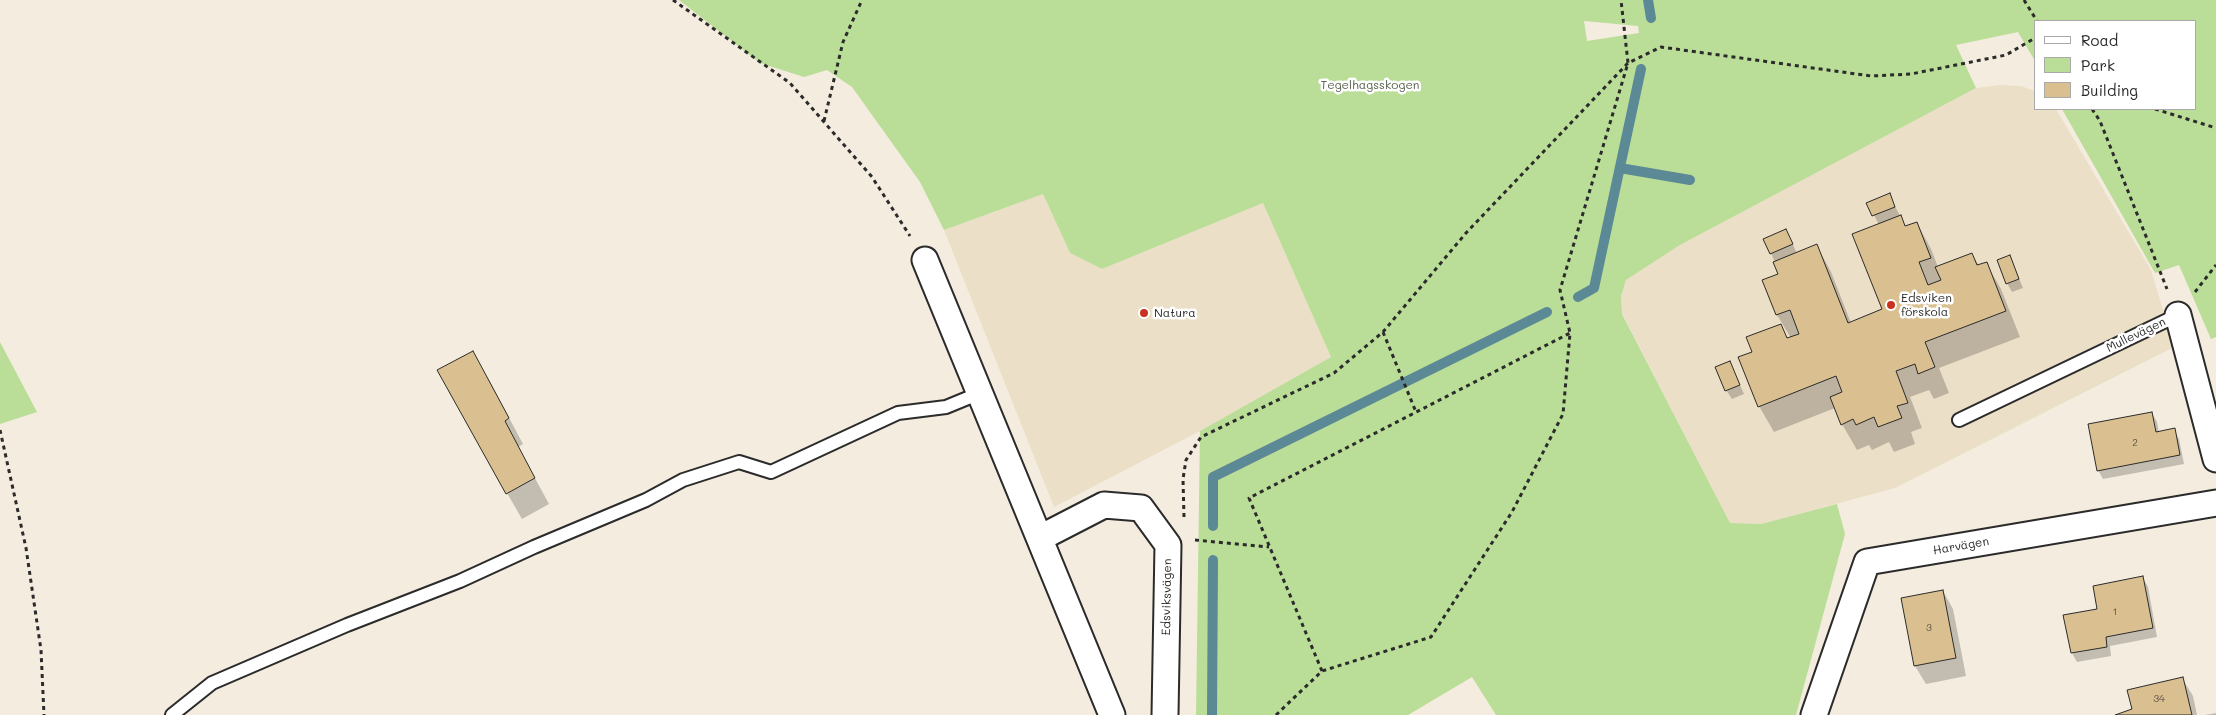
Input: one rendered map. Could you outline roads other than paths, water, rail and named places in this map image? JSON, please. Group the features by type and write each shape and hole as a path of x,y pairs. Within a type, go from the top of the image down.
{"street":[{"path":"925,260 1112,715"},
{"name":"Mullevägen","path":"2178,315 2216,459"},
{"name":"Harvägen","path":"1814,715 1867,562 2216,503"},
{"name":"Edsviksvägen","path":"1040,538 1104,505 1141,508 1168,545 1165,715"}],"lane":[{"name":"Mullevägen","path":"1959,420 2178,315"},
{"path":"172,715 212,683 347,625 460,581 574,529 646,500 683,480 740,462 771,472 898,413 946,407 980,393"}],"waterway":[{"path":"1648,0 1651,18"},
{"path":"1578,297 1594,288 1641,69"},
{"path":"1620,168 1690,180"},
{"path":"1213,526 1213,477 1547,312"},
{"path":"1212,715 1213,560"}],"place":[{"name":"Edsviken förskola","path":"1891,305"},
{"name":"Natura","path":"1144,313"}],"park label":[{"name":"Tegelhagsskogen","path":"1370,85"}]}
